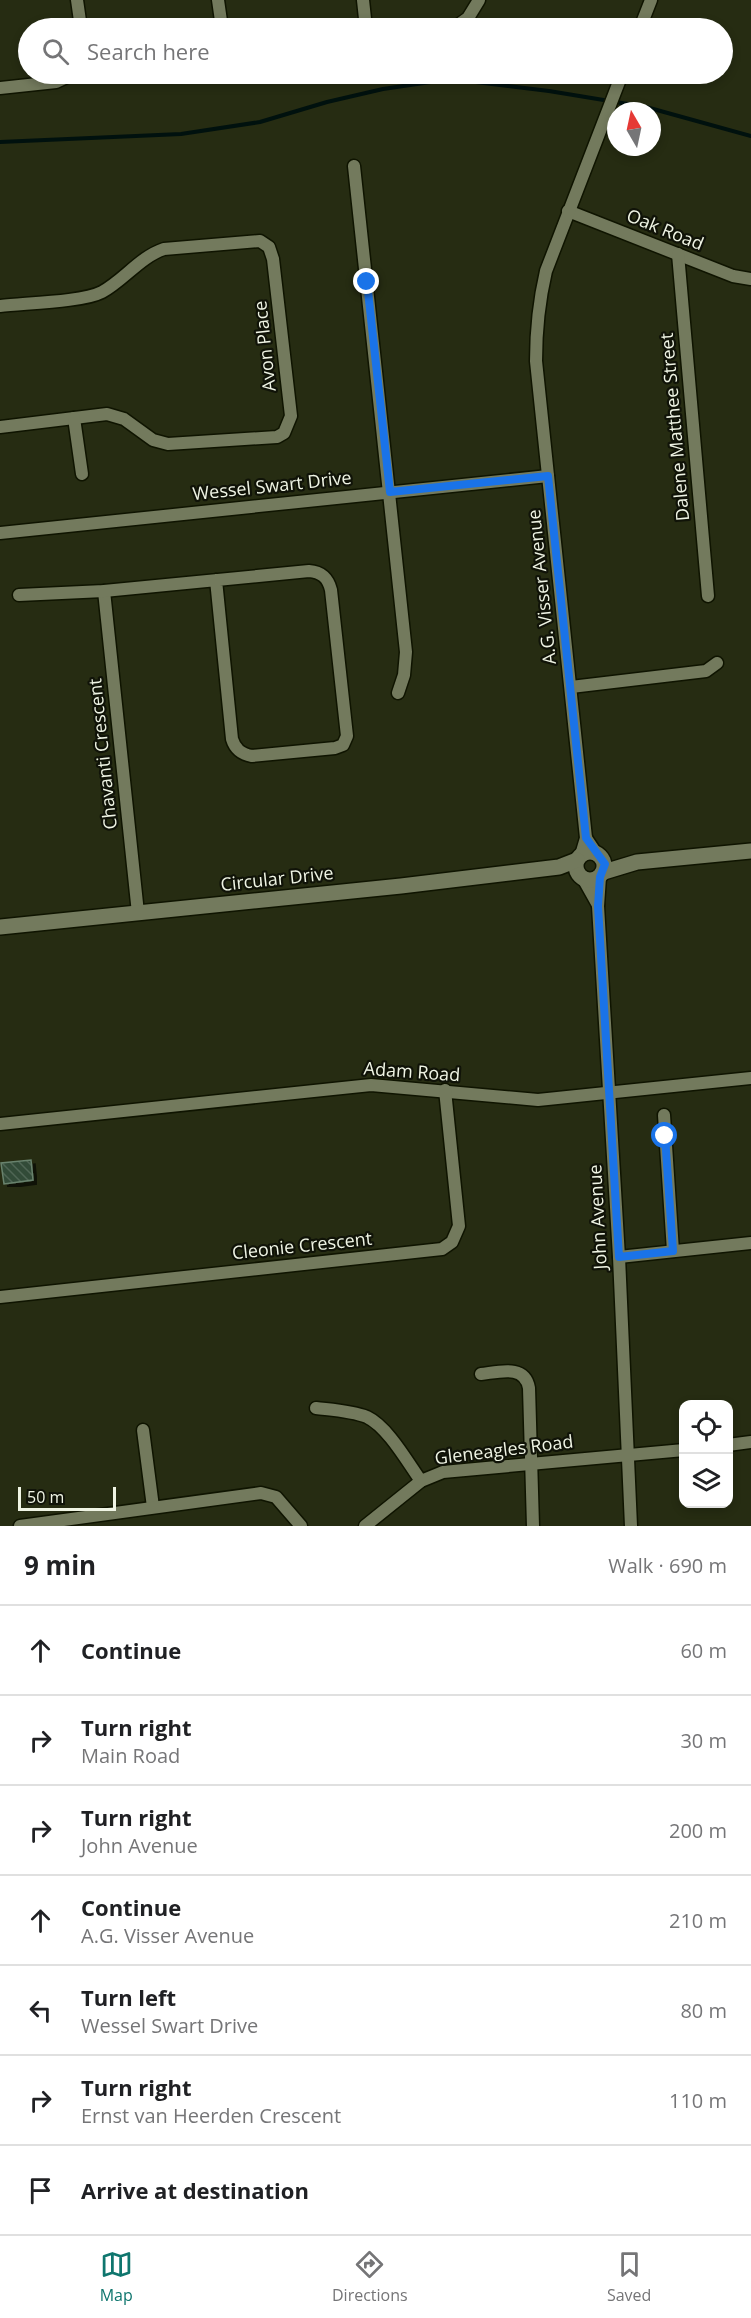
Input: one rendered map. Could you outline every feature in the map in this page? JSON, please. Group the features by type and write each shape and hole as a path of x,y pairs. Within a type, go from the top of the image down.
{"street":[{"path":"77,0 80,18"},
{"path":"218,0 221,18"},
{"path":"363,0 365,18"},
{"path":"466,18 479,0"},
{"path":"644,18 651,0"},
{"path":"0,87 34,84"},
{"name":"A.G. Visser Avenue","path":"589,856 536,361 536,332 538,304 546,271 618,84"},
{"path":"354,166 406,652 404,675 398,693"},
{"name":"Oak Road","path":"568,211 733,276 751,279"},
{"name":"Avon Place","path":"0,306 97,294 115,284 150,256 164,249 258,240 269,246 273,260 291,416 284,433 277,436 173,445 153,440 135,425 118,416 107,414 0,427"},
{"name":"Dalene Matthee Street","path":"678,254 708,596"},
{"path":"74,418 82,474"},
{"name":"Wessel Swart Drive","path":"0,533 548,476"},
{"path":"19,596 104,591 216,580 309,571 320,574 328,580 346,727 343,745 335,748 252,756 242,754 236,747 231,730 216,580"},
{"name":"Chavanti Crescent","path":"104,591 138,913"},
{"path":"571,687 706,671 717,663"},
{"path":"589,856 637,862 751,851"},
{"path":"589,856 605,864 602,875"},
{"path":"582,878 576,871 589,856"},
{"name":"Circular Drive","path":"0,927 400,886 559,867 589,856"},
{"path":"559,867 582,878 595,880 602,875 637,862"},
{"name":"John Avenue","path":"602,875 598,906 619,1257 631,1526"},
{"name":"John Avenue","path":"582,878 598,906"},
{"name":"Adam Road","path":"0,1124 361,1086 445,1090 538,1100 751,1078"},
{"name":"Cleonie Crescent","path":"0,1297 442,1249 452,1242 459,1227 445,1090"},
{"path":"664,1115 673,1251"},
{"path":"619,1257 751,1243"},
{"path":"481,1374 513,1371 526,1377 529,1388 533,1526"},
{"path":"316,1408 354,1413 376,1423 388,1435 421,1481"},
{"path":"143,1430 153,1507"},
{"path":"733,1444 751,1442"},
{"name":"Gleneagles Road","path":"365,1526 421,1481 443,1472 679,1451"},
{"path":"20,1526 267,1493 276,1497 301,1526"}],"building":[{"path":"31,1160 33,1180 4,1184 1,1163"}],"waterway":[{"path":"0,142 181,134 260,122 327,102 417,84"},
{"path":"492,84 646,107 751,136"}],"route":[{"path":"367,282 390,492 548,476 586,838 605,864 600,877 598,906 619,1257 673,1251 665,1136"}]}
